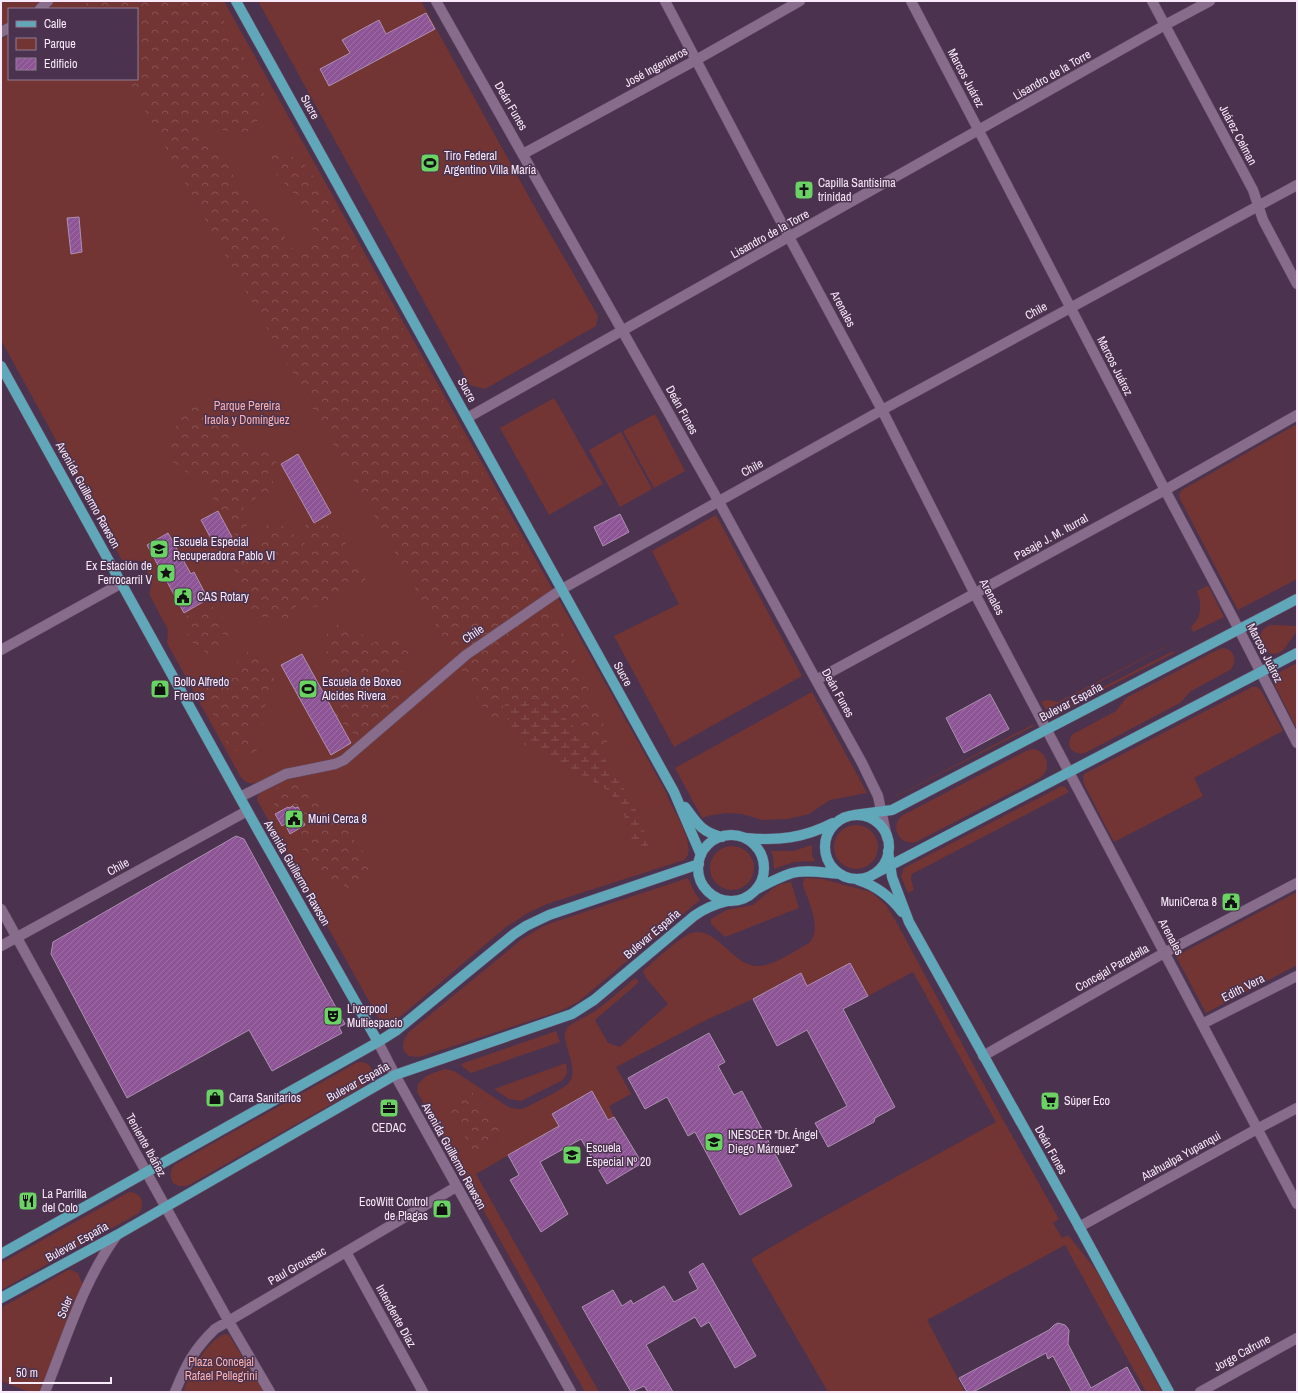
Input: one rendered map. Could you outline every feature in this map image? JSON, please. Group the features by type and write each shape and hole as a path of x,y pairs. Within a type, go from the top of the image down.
{"main road":[{"name":"Sucre","path":"236,1 674,792 700,859"},
{"name":"Avenida Guillermo Rawson","path":"1,366 247,811 378,1042"},
{"name":"Bulevar España","path":"854,815 892,810 1297,599"},
{"path":"837,822 827,834 825,849 829,864 847,878 855,879 872,875 890,867 1297,653"},
{"name":"Sucre","path":"674,792 701,828 710,834 722,837"},
{"path":"840,874 806,872 793,873 774,880 739,901 728,901 720,900 712,895 701,881 699,873 700,859 706,847 713,841 722,837 732,835 743,838 763,839 795,837 819,831 845,817 864,815 873,819 884,829 887,838 888,851 883,865 872,875"},
{"path":"743,838 752,843 759,850 763,860 764,870 762,880 757,889"},
{"name":"Deán Funes","path":"888,851 892,877 909,922 1169,1392"},
{"name":"Bulevar España","path":"1,1254 378,1042 397,1030 526,926 549,915 700,859"},
{"name":"Deán Funes","path":"855,879 878,888 887,894 909,922"},
{"name":"Bulevar España","path":"1,1298 166,1207 395,1075 572,1014 594,1000 694,916 714,904 728,901"}],"street":[{"name":"Deán Funes","path":"436,1 524,154 719,502 862,763 878,796 883,812 887,838"},
{"name":"Arenales","path":"665,1 882,410 975,594 1297,1204"},
{"name":"José Ingenieros","path":"524,154 800,1"},
{"name":"Marcos Juárez","path":"911,1 1164,490 1297,743"},
{"name":"Juárez Celman","path":"1152,1 1253,190 1263,220 1297,284"},
{"name":"Lisandro de la Torre","path":"467,418 623,332 789,237 1210,1"},
{"name":"Chile","path":"240,797 286,774 335,764 344,760 466,655 562,589 882,410 1297,185"},
{"name":"Pasaje J. M. Iturral","path":"816,680 1164,490 1297,415"},
{"path":"1,650 122,583"},
{"name":"Chile","path":"1,946 247,811"},
{"name":"Concejal Paradella","path":"983,1056 1164,952 1297,883"},
{"name":"Teniente Ibáñez","path":"1,909 146,1173 270,1392"},
{"name":"Edith Vera","path":"1202,1024 1297,976"},
{"name":"Avenida Guillermo Rawson","path":"378,1042 456,1187 571,1392"},
{"name":"Atahualpa Yupanqui","path":"1079,1227 1297,1108"},
{"name":"Paul Groussac","path":"175,1392 186,1365 195,1351 216,1329 228,1320 456,1187"},
{"name":"Soler","path":"45,1392 86,1288 99,1262 116,1235"},
{"name":"Intendente Díaz","path":"346,1252 423,1392"},
{"name":"Jorge Cafrune","path":"1200,1392 1297,1338"}],"green space":[{"path":"1,1 42,1 32,8 8,8 8,22 1,26"},
{"name":"Parque Pereira Iraola y Domínguez","path":"54,1 224,1 553,590 468,658 558,598 667,794 687,838 689,847 688,855 684,860 547,904 528,913 506,927 392,1023 385,1024 380,1021 257,800 260,793 285,780 337,768 343,756 256,783 243,780 167,643 168,630 149,594 152,581 141,561 122,560 1,340 1,39 8,36 8,80 138,80 138,8 50,8"},
{"path":"85,1 213,1 264,94 264,101 260,117 244,134 202,126 201,137 222,149 235,180 257,199 292,248 306,253 317,242 308,216 295,195 270,167 268,157 278,153 291,156 305,165 325,193 379,286 542,580 544,591 608,734 603,773 541,706 503,705 504,713 492,723 211,230 129,80 138,80 138,8 88,8"},
{"name":"Tiro Federal Argentino Villa María","path":"258,1 421,1 534,206 598,316 596,326 485,389 470,385"},
{"path":"554,398 603,484 549,515 500,428"},
{"path":"203,404 214,413 254,458 263,451 274,458 278,467 279,471 264,474 266,479 275,482 273,495 263,498 256,498 244,505 242,516 247,526 247,536 242,538 237,538 215,504 211,493 194,476 181,469 173,462 169,448 175,435 177,416 186,406"},
{"path":"655,414 685,471 654,488 623,431"},
{"path":"1297,424 1297,579 1238,610 1180,499 1179,494 1182,490"},
{"path":"621,432 652,489 620,507 589,450"},
{"path":"716,515 802,676 674,747 614,636 679,604 652,551"},
{"path":"280,524 303,541 309,549 315,545 306,536 305,525 336,526 367,582 349,588 339,599 322,607 307,606 295,601 297,613 288,621 275,617 256,617 243,593 234,568 237,551 254,553 260,536 267,525"},
{"path":"1207,586 1209,587 1224,617 1193,632 1191,627 1195,623 1200,610 1200,600 1197,591"},
{"path":"205,604 218,609 230,632 228,636 221,633 219,641 222,649 217,656 206,653 200,646 196,646 188,636 184,624 186,616"},
{"path":"339,624 357,629 371,644 382,638 401,640 409,655 397,665 403,672 399,708 359,735 350,732 335,714 329,691 333,677 331,662 323,643 329,630"},
{"path":"1271,625 1297,626 1293,637 1283,650 1277,654 1271,654 1266,651 1260,640 1260,634 1264,629"},
{"path":"1175,642 1046,710 1041,702 1047,700 1058,702"},
{"path":"1223,648 1230,651 1234,657 1234,663 1230,670 1191,691 1180,703 1085,753 1076,753 1069,745 1070,738 1073,734 1116,711 1126,698"},
{"path":"251,651 257,656 261,664 269,669 274,677 275,688 272,691 263,693 267,714 262,725 262,731 251,730 248,734 256,739 257,747 256,754 247,757 228,744 215,724 213,714 204,698 208,681 219,677 241,678 237,665 239,658 245,653"},
{"path":"1171,652 1176,652 1052,716 1049,715"},
{"path":"1297,663 1297,729 1273,680 1276,674"},
{"path":"1252,687 1257,687 1261,690 1283,731 1194,778 1203,796 1114,842 1084,784 1084,774"},
{"path":"812,692 867,793 830,800 809,814 788,819 762,820 742,814 727,813 702,818 675,768"},
{"path":"539,698 557,710 601,753 627,794 641,820 649,848 640,852 633,843 622,808 607,790 545,753 522,744 504,713 504,708 509,699"},
{"path":"1034,724 1032,727 895,797 896,796"},
{"path":"1033,749 1042,754 1047,761 1046,770 1040,778 916,842 904,841 900,838 896,829 899,819 903,815 1026,751"},
{"path":"293,780 303,780 307,784 317,803 325,812 325,821 342,824 358,846 370,859 373,866 372,872 363,878 362,886 356,889 350,889 347,888 341,881 326,881 318,876 316,871 305,858 306,853 302,849 298,840 300,833 304,828 304,812 295,806 276,808 273,802 277,794 276,789 283,783"},
{"path":"1062,786 1069,792 912,874 911,880 914,890 908,893 901,876 904,868"},
{"path":"856,825 868,829 874,835 878,847 874,859 868,865 856,869 844,865 838,859 834,847 838,835 844,829"},
{"path":"812,845 812,855 815,861 794,862 774,869 771,851 793,851"},
{"path":"728,846 736,846 741,847 748,852 753,859 753,877 748,884 741,889 728,890 720,887 713,880 710,872 710,864 713,856 720,849"},
{"path":"688,878 700,900 578,1002 560,1011 423,1056 411,1056 404,1051 403,1042 409,1032 522,939 542,927 554,922"},
{"path":"805,878 822,879 871,892 886,905 1059,1219 1053,1223 1062,1238 1068,1235 1096,1270 1162,1392 1146,1392 1065,1245 927,1320 965,1392 828,1392 751,1259 816,1221 996,1122 913,972 868,996 807,986 801,973 753,999 706,1020 616,1067 631,1094 609,1106 614,1117 608,1120 592,1091 552,1114 559,1126 476,1174 599,1392 585,1392 417,1092 418,1084 426,1076 444,1069 454,1071 510,1108 525,1108 548,1096 568,1084 572,1078 571,1063 565,1040 565,1033 569,1026 595,1011 635,978 639,982 595,1020 608,1043 620,1047 668,1004 646,978 643,971 686,935 700,932 709,935 717,940 732,954 749,965 759,966 777,961 809,943 813,937 815,923 803,885"},
{"path":"791,882 799,908 725,937 711,924 711,919 727,910 753,905 772,889 781,884"},
{"path":"1297,892 1297,965 1206,1013 1176,956"},
{"path":"556,1031 560,1042 471,1073 461,1064"},
{"path":"362,1062 370,1066 373,1073 372,1079 367,1084 187,1186 179,1186 173,1183 171,1172 172,1168 176,1164 356,1063"},
{"path":"566,1063 567,1073 563,1080 521,1101 509,1099 494,1089"},
{"path":"470,1090 496,1121 502,1135 502,1141 498,1145 493,1145 487,1150 478,1154 471,1150 461,1131 445,1117 447,1111 456,1106 463,1108 460,1093"},
{"path":"129,1192 137,1194 141,1199 142,1206 139,1213 1,1290 1,1263"},
{"path":"68,1270 78,1273 82,1287 41,1392 29,1392 1,1381 1,1308"},
{"name":"Plaza Concejal Rafael Pellegrini","path":"227,1334 264,1392 183,1392 192,1370 200,1357 216,1339"}],"building":[{"path":"426,13 435,29 329,86 320,69 350,53 342,40 379,20 386,34"},
{"path":"79,217 82,252 71,254 67,218"},
{"path":"298,454 331,513 314,523 281,464"},
{"path":"218,511 232,537 215,546 201,520"},
{"path":"620,514 629,532 603,546 594,527"},
{"path":"168,533 191,574 194,572 208,599 184,613 147,545"},
{"name":"Escuela de Boxeo Alcides Rivera","path":"302,654 351,743 331,755 281,665"},
{"path":"990,694 1009,729 964,753 946,718"},
{"path":"293,806 295,808 298,807 303,816 301,818 305,825 290,834 285,824 282,826 275,814"},
{"path":"236,836 244,839 345,1024 339,1027 342,1033 272,1071 249,1030 127,1098 51,954 53,942"},
{"path":"850,963 868,996 843,1009 895,1107 875,1118 874,1122 828,1147 815,1123 847,1106 807,1030 777,1046 753,999 801,973 807,986"},
{"path":"709,1033 725,1062 718,1066 734,1095 742,1091 792,1186 740,1215 695,1132 688,1136 667,1097 645,1109 628,1078"},
{"path":"592,1091 608,1120 614,1117 642,1163 607,1184 581,1139 540,1162 568,1214 541,1232 510,1180 519,1175 508,1155 559,1126 552,1114"},
{"path":"703,1263 756,1356 735,1368 709,1322 701,1327 695,1317 646,1345 673,1392 648,1392 644,1386 631,1392 582,1307 613,1290 622,1306 631,1300 633,1304 664,1286 674,1302 698,1289 689,1272"},
{"path":"1058,1323 1065,1325 1069,1330 1068,1344 1091,1388 1127,1367 1141,1392 1072,1392 1053,1356 1048,1359 1046,1353 973,1392 967,1392 959,1378 1049,1330"}],"place":[{"name":"Tiro Federal Argentino Villa María","path":"430,163"},
{"name":"Capilla Santísima trinidad","path":"804,190"},
{"name":"Escuela Especial Recuperadora Pablo VI","path":"159,549"},
{"name":"Ex Estación de Ferrocarril V","path":"166,573"},
{"name":"CAS Rotary","path":"183,597"},
{"name":"Bollo Alfredo Frenos","path":"160,689"},
{"name":"Escuela de Boxeo Alcides Rivera","path":"308,689"},
{"name":"Muni Cerca 8","path":"294,819"},
{"name":"MuniCerca 8","path":"1231,902"},
{"name":"Liverpool Multiespacio","path":"333,1016"},
{"name":"Carra Sanitarios","path":"215,1098"},
{"name":"Súper Eco","path":"1050,1101"},
{"name":"CEDAC","path":"389,1108"},
{"name":"INESCER “Dr. Ángel Diego Márquez”","path":"714,1142"},
{"name":"Escuela Especial Nº 20","path":"572,1155"},
{"name":"La Parrilla del Colo","path":"28,1201"},
{"name":"EcoWitt Control de Plagas","path":"442,1209"}]}
